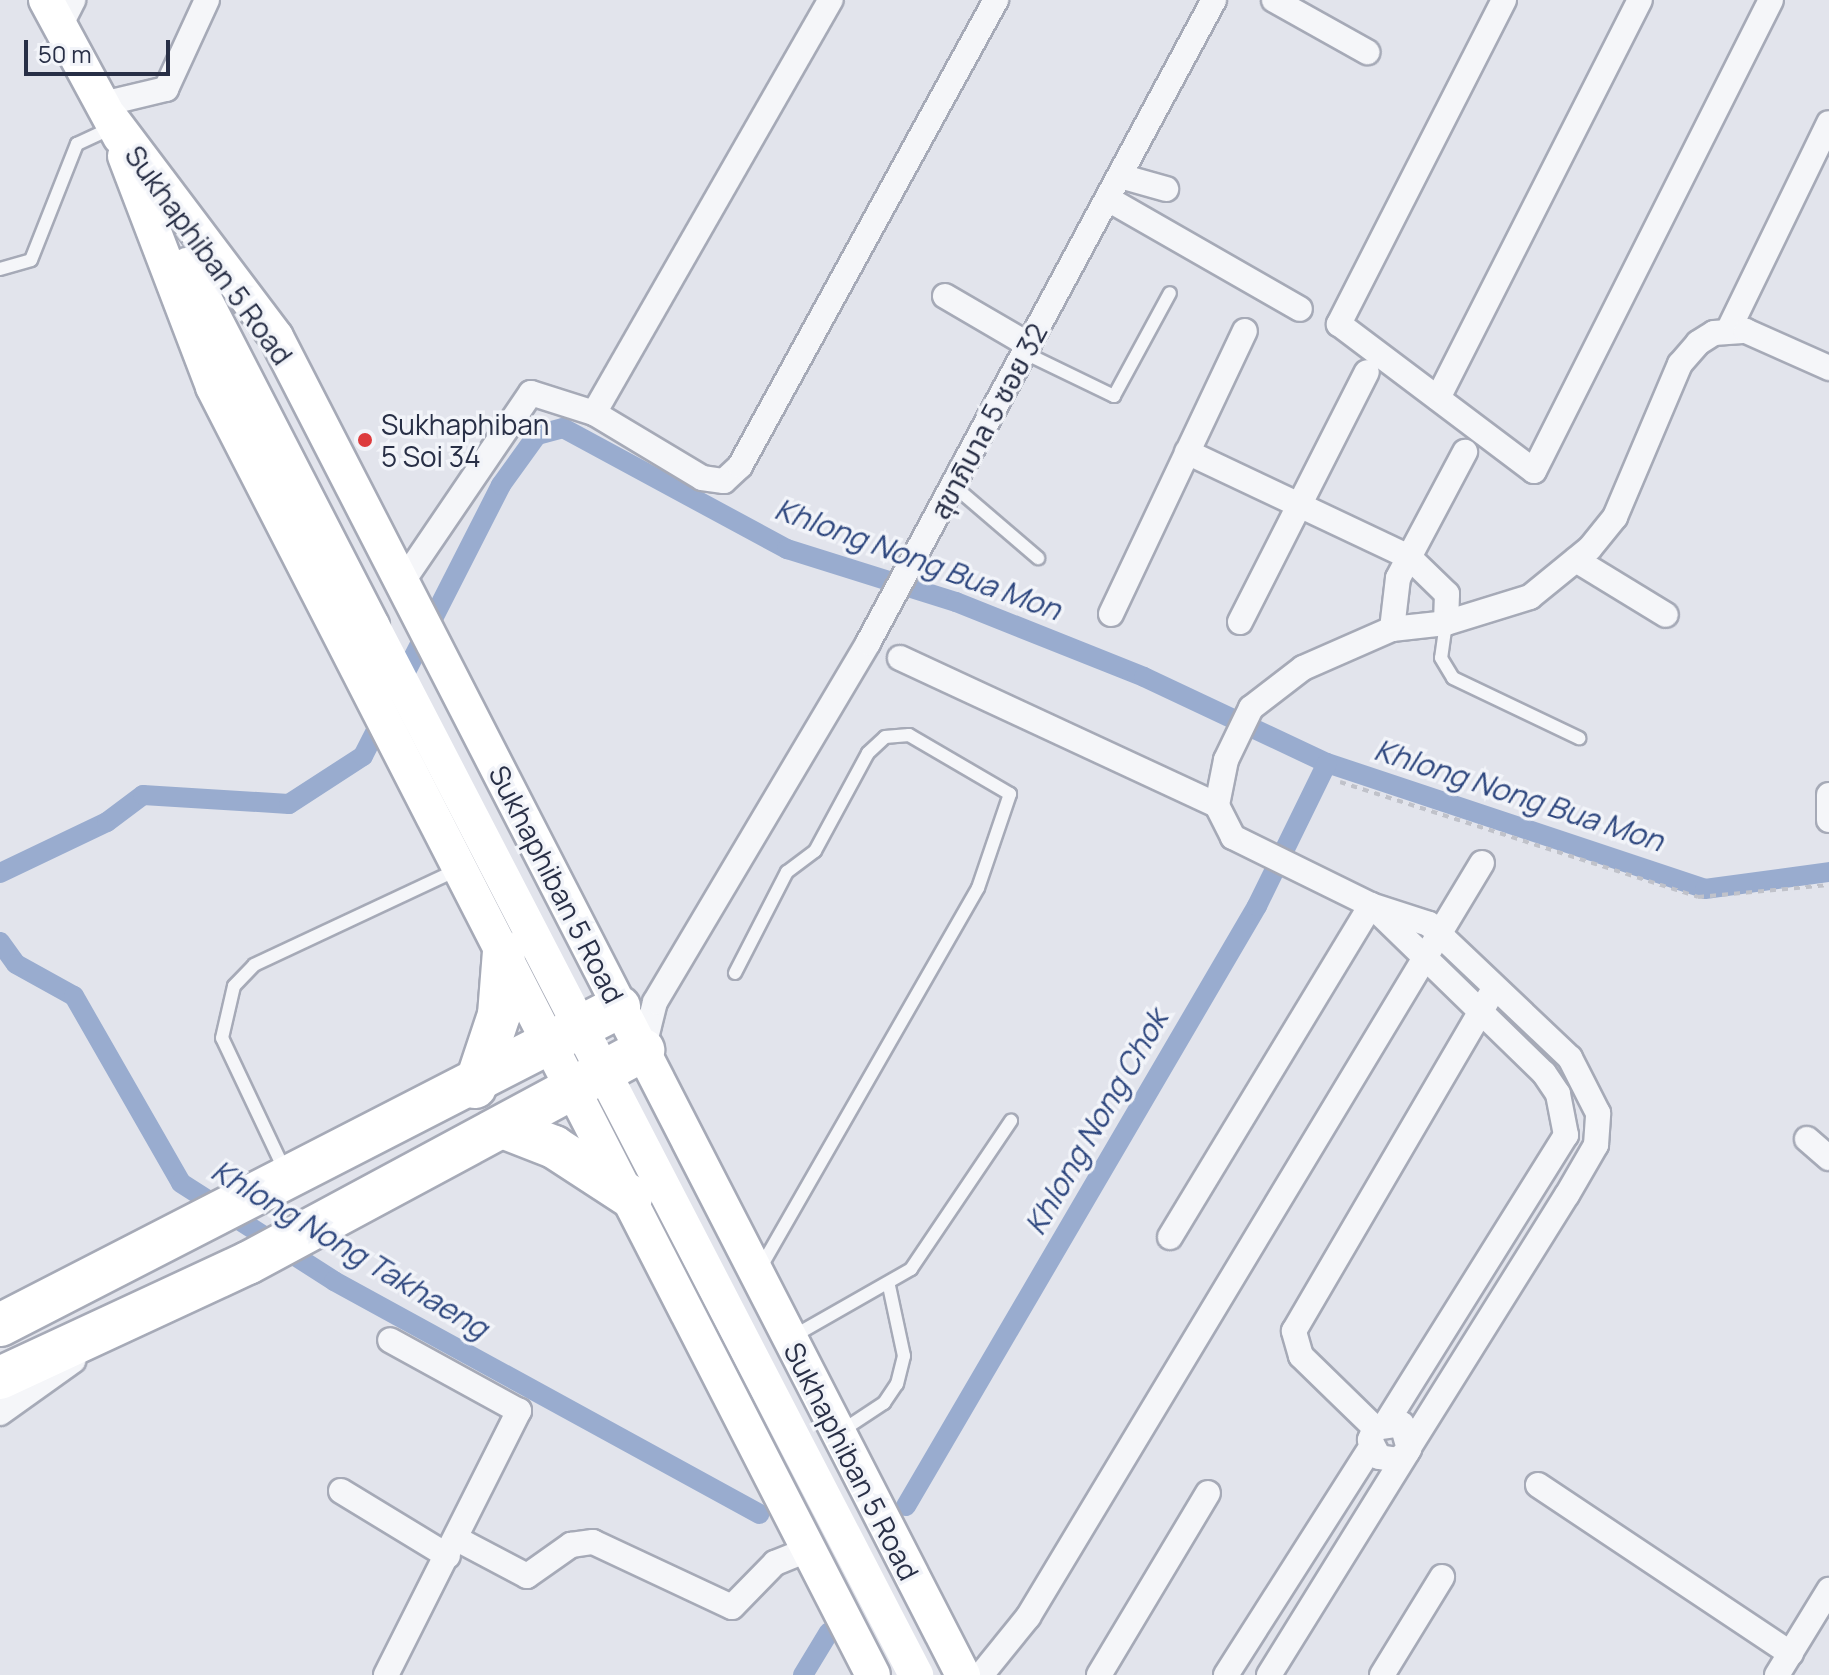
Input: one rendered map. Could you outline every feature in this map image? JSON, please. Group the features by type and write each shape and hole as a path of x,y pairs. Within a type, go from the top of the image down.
{"highway":[{"path":"475,1087 499,1015 507,957"},
{"path":"0,1325 637,1004"},
{"path":"2,1386 403,1182 643,1050"},
{"path":"505,1128 554,1147 631,1197"},
{"path":"379,1134 403,1182"},
{"path":"0,1304 102,1273"}],"main road":[{"name":"Sukhaphiban 5 Road","path":"59,9 109,116 916,1675"},
{"name":"Sukhaphiban 5 Road","path":"109,116 276,337 575,920 637,1004 643,1050 963,1675"},
{"name":"Sukhaphiban 5 Road","path":"109,116 213,387 571,1087 631,1197 873,1675"},
{"path":"507,957 535,971 561,960 575,920"},
{"path":"631,1197 638,1168 652,1152 683,1147 695,1153"}],"street":[{"path":"109,116 166,89 207,0"},
{"path":"594,413 831,0"},
{"path":"408,596 526,396 594,413 702,478 724,481 740,466 996,0"},
{"name":"สุขาภิบาล 5 ซอย 32","path":"637,1004 892,600 1214,0"},
{"path":"1274,0 1367,52"},
{"path":"1504,0 1339,324 1534,471 1771,0"},
{"path":"1438,398 1640,0"},
{"path":"1728,331 1829,123"},
{"path":"1120,176 1166,189"},
{"path":"1108,199 1300,309"},
{"path":"945,296 1027,349"},
{"path":"1111,614 1245,331"},
{"path":"1269,1675 1596,1145 1590,1089 1570,1058 1442,935 1417,915 1371,905 1267,858 1233,837 1217,805 1226,760 1251,708 1320,658 1392,629 1446,623 1530,597 1576,560 1615,517 1680,364 1698,343 1728,331 1746,331 1829,368"},
{"path":"1240,622 1367,372"},
{"path":"1187,452 1409,557 1447,594 1446,623"},
{"path":"1392,629 1390,601 1409,557 1465,452"},
{"path":"1576,560 1666,615"},
{"path":"900,658 1217,805"},
{"path":"1829,795 1829,820"},
{"path":"981,1675 1028,1617 1442,935 1482,863"},
{"path":"1226,1675 1566,1135 1558,1094 1480,1008 1427,957 1401,939 1371,905"},
{"path":"1170,1237 1371,905"},
{"path":"1401,939 1417,915"},
{"path":"1409,1449 1385,1460 1378,1432 1301,1356 1294,1331 1480,1008 1497,986"},
{"path":"1807,1139 1829,1158"},
{"path":"1539,1181 1567,1195"},
{"path":"386,1675 519,1411 390,1340"},
{"path":"1378,1432 1406,1427 1409,1449"},
{"path":"1538,1485 1791,1654"},
{"path":"341,1491 453,1547 527,1576 571,1545 593,1542 732,1607 775,1563 809,1549"},
{"path":"1099,1675 1208,1493"},
{"path":"1382,1675 1442,1577"},
{"path":"1777,1675 1829,1590"}],"lane":[{"path":"0,269 31,260 77,144 109,116"},
{"path":"1027,349 1114,396 1170,293"},
{"path":"954,486 1038,558"},
{"path":"1446,623 1441,658 1453,678 1579,738"},
{"path":"735,973 787,872 815,851 868,753 885,737 909,735 1010,794 978,888 756,1274"},
{"path":"285,1179 222,1038 234,986 254,965 460,869"},
{"path":"789,1339 889,1286 931,1248 1011,1121"},
{"path":"838,1433 884,1403 897,1384 904,1356 889,1286"}],"path":[{"path":"1340,782 1698,897 1829,885"}],"waterway":[{"name":"Khlong Nong Bua Mon","path":"0,873 107,822 143,795 289,804 363,756 501,485 537,435 563,428 787,549 956,602 1144,677 1327,763 1705,889 1829,872"},
{"name":"Khlong Nong Chok","path":"906,1506 1257,906 1327,763"},
{"name":"Khlong Nong Takhaeng","path":"0,942 16,964 74,996 181,1183 334,1281 759,1514"},
{"name":"Khlong Nong Chok","path":"803,1675 829,1632"}],"place":[{"name":"Sukhaphiban 5 Soi 34","path":"365,440"}]}
